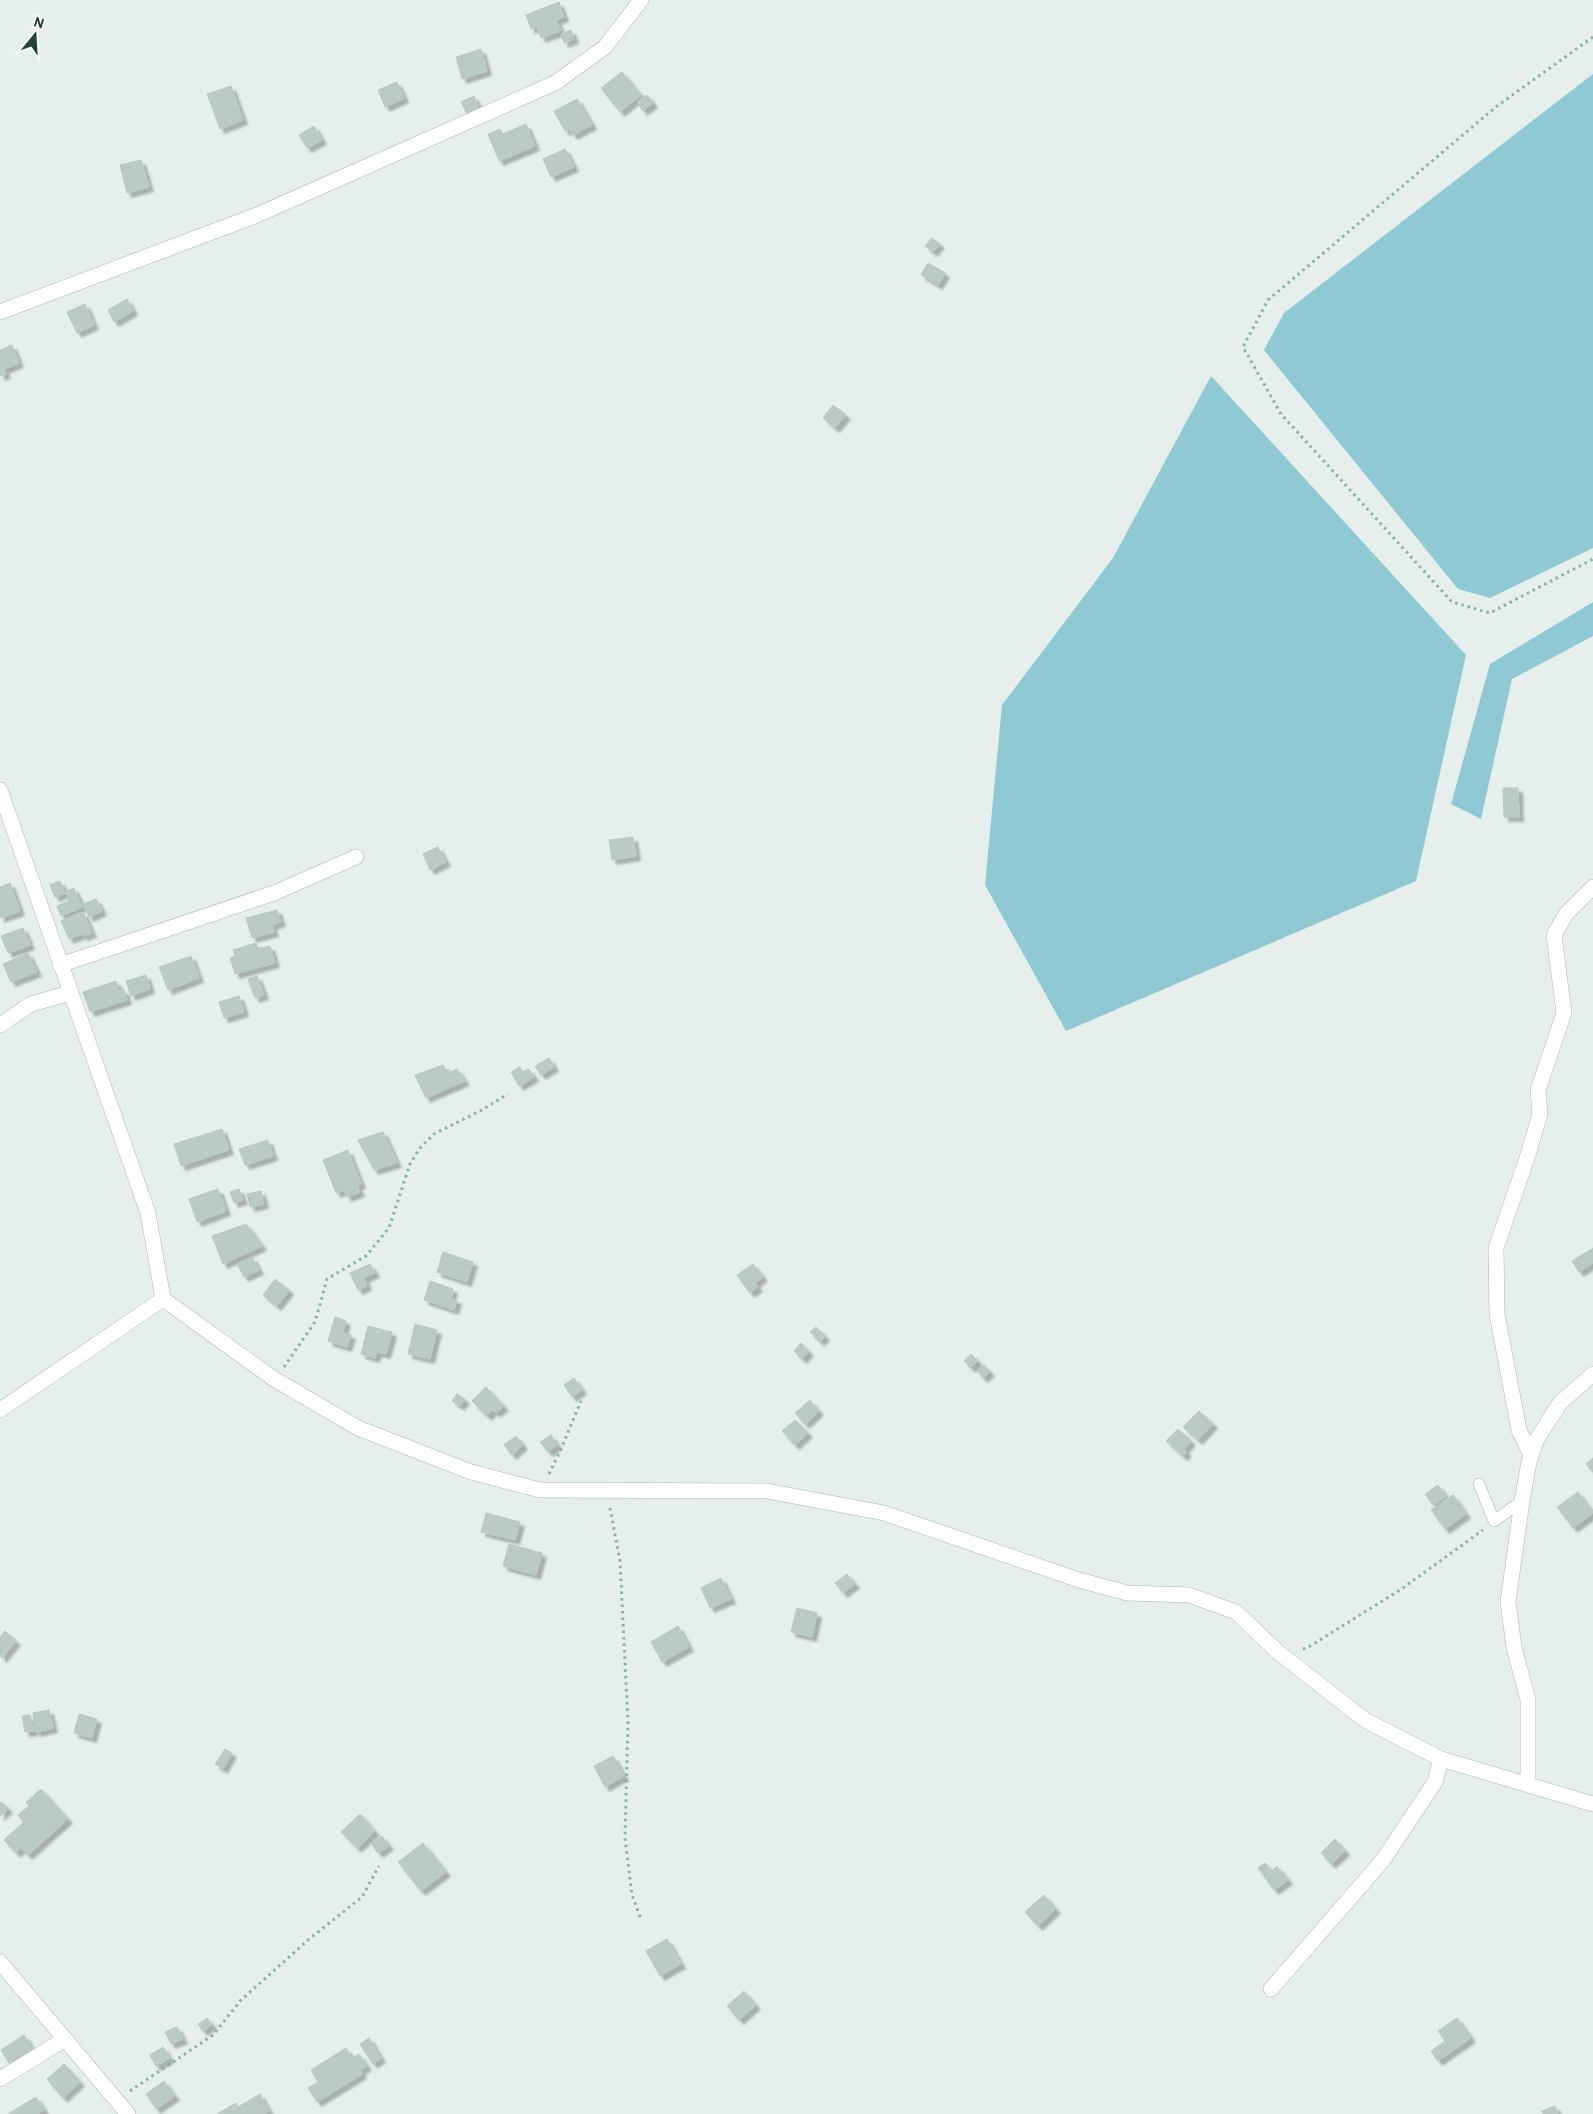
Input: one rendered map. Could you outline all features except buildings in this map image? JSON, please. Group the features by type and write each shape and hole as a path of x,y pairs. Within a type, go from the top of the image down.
{"street":[{"path":"0,312 258,215 555,83 605,47 641,0"},
{"path":"0,790 148,1213 163,1299 274,1379 358,1428 471,1472 540,1490 767,1491 884,1513 1079,1580 1127,1592 1189,1595 1236,1612 1278,1652 1365,1720 1440,1760 1593,1804"},
{"path":"60,965 274,893 356,857"},
{"path":"1531,1455 1519,1430 1497,1314 1496,1248 1530,1150 1540,1114 1538,1090 1564,1013 1554,935 1566,914 1593,887"},
{"path":"0,1026 31,1004 70,993"},
{"path":"0,1410 163,1299"},
{"path":"1528,1784 1528,1700 1514,1647 1508,1602 1522,1501 1531,1455 1537,1439 1560,1403 1593,1374"},
{"path":"1271,1989 1383,1860 1435,1782 1440,1760"},
{"path":"0,1962 128,2114"},
{"path":"0,2079 65,2039"}],"lane":[{"path":"1479,1484 1494,1521 1522,1501"}],"path":[{"path":"1593,37 1497,106 1268,300 1243,347 1281,414 1452,602 1490,613 1593,559"},
{"path":"274,1379 315,1322 327,1279 366,1256 389,1228 410,1164 420,1148 434,1134 480,1111 508,1094"},
{"path":"540,1490 561,1449 580,1401"},
{"path":"606,1490 620,1560 628,1722 626,1838 632,1895 641,1919"},
{"path":"1278,1652 1307,1648 1400,1590 1494,1521"},
{"path":"117,2100 213,2035 241,2000 308,1940 362,1897 380,1866"}],"water":[{"path":"1593,74 1593,548 1490,598 1458,589 1264,350 1284,313"},
{"path":"1211,376 1466,655 1416,881 1066,1031 985,885 1002,705 1113,558"},
{"path":"1593,602 1593,636 1512,679 1481,819 1451,804 1490,664"}]}
